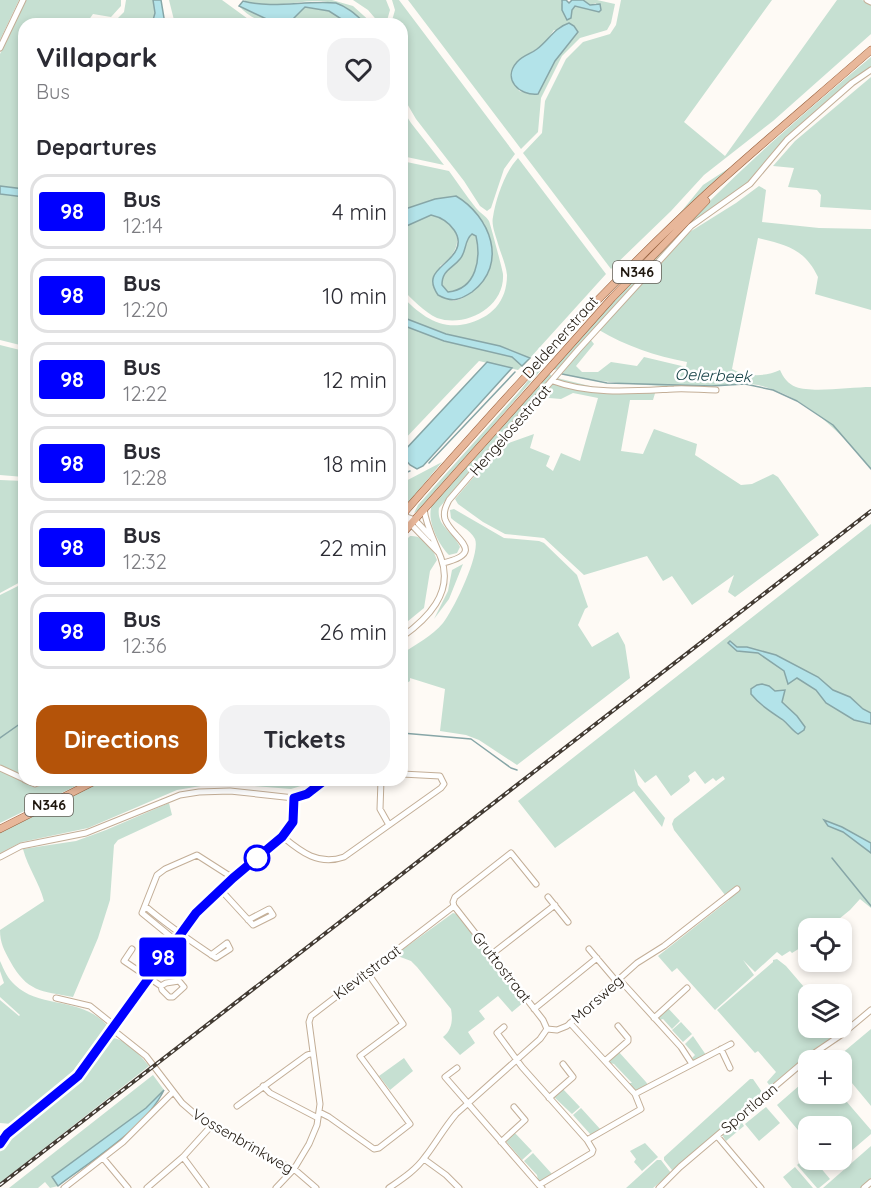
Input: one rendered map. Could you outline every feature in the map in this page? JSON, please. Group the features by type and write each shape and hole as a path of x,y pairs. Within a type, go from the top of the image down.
{"main road":[{"name":"Deldenerstraat","path":"408,508 490,415 679,221 871,50"},
{"name":"Deldenerstraat","path":"408,527 612,298 743,163"},
{"name":"N346","path":"0,829 85,786"}],"street":[{"path":"0,48 22,0"},
{"path":"867,0 871,2"},
{"name":"Hengelosestraat","path":"443,563 459,559 464,554 465,548 463,541 448,526 445,518 449,500 691,226 750,184 787,140 852,83 871,70"},
{"path":"553,381 577,387 612,391 716,390"},
{"path":"408,633 434,609 443,587 443,563 424,509"},
{"path":"408,520 434,540"},
{"path":"412,523 439,554"},
{"path":"0,768 18,777"},
{"path":"282,837 304,854 315,859 326,861 344,857 444,784 440,776 408,774"},
{"path":"0,857 21,846 86,832 165,800 189,793 230,791 294,798 307,794 317,786"},
{"path":"381,786 380,809 389,825"},
{"path":"0,1144 7,1134 78,1076 180,933 202,907 282,837 293,822 294,798"},
{"name":"Kievitstraat","path":"276,1188 294,1169 309,1144 319,1115 309,1022 311,1016 454,906 455,897 511,853 536,884"},
{"path":"175,940 142,913 158,875 165,869 197,855 233,878"},
{"path":"219,870 228,883"},
{"path":"220,889 248,920"},
{"name":"Morsweg","path":"547,1029 561,1029 570,1023 637,963 664,946 737,889"},
{"path":"548,897 568,922"},
{"path":"492,954 555,905"},
{"path":"145,906 211,955"},
{"name":"Gruttostraat","path":"454,906 545,1022 547,1029"},
{"path":"132,949 124,961 161,986"},
{"path":"589,949 681,1047 692,1064"},
{"path":"534,1009 597,958"},
{"path":"263,1086 270,1093 319,1115 329,1117 374,1149 379,1148 410,1124 360,1056 403,1024 367,972"},
{"path":"654,1018 687,987"},
{"name":"Vossenbrinkweg","path":"56,998 90,1006 146,1056 172,1092 189,1109 266,1157 294,1169 316,1188"},
{"name":"Sportlaan","path":"659,1188 813,1054 871,1010"},
{"path":"570,1023 635,1094 640,1105 639,1111 587,1140"},
{"path":"605,1061 628,1041 618,1026"},
{"path":"457,1068 445,1077 541,1186 592,1154 593,1150 587,1140 496,1033 504,1027"},
{"path":"389,1188 404,1178 424,1159 446,1125 540,1039 547,1029"},
{"path":"635,1094 731,1044"},
{"path":"721,1049 730,1068"},
{"path":"237,1106 313,1053"},
{"path":"549,1098 573,1077 563,1064"},
{"path":"64,1188 135,1131 172,1092"},
{"path":"501,1142 525,1120 514,1107"},
{"path":"147,1188 183,1157 212,1125"},
{"path":"0,1129 7,1134"},
{"path":"717,1136 761,1188"},
{"path":"183,1157 206,1188"},
{"path":"103,1158 128,1188"},
{"path":"424,1159 459,1188"},
{"path":"864,1188 871,1182"}],"green space":[{"path":"0,0 19,0 0,40"},
{"path":"26,0 121,0 121,6 111,17 93,14 90,18 18,18 18,188 0,186 0,54"},
{"path":"126,0 153,0 154,18 118,18 124,12"},
{"path":"169,0 222,0 247,18 174,18"},
{"path":"244,0 332,0 353,6 366,18 358,18 334,4 321,1 259,5"},
{"path":"353,0 386,0 390,10 388,18 375,18 368,10"},
{"path":"392,0 399,0 515,154 504,169 491,208 487,211 480,206 408,105 408,18 393,18 395,10"},
{"path":"408,0 562,0 561,3 572,10 575,6 599,12 596,3 590,5 583,0 615,4 607,30 580,38 562,56 541,98 538,132 521,149","holes":["554,30 572,39 555,61 538,94 519,91 513,69 516,63 545,43"]},
{"path":"621,0 772,0 684,122 725,156 837,0 862,0 871,4 871,34 773,121 704,175 671,211 611,269 523,153 542,133 545,101 566,59 583,42 610,34 616,25"},
{"path":"239,6 264,18 254,18"},
{"path":"305,7 329,11 340,18 294,18"},
{"path":"871,57 871,69 784,140 752,180 685,229 604,317 560,369 552,370 608,307 696,215 788,128"},
{"path":"871,77 871,210 820,207 821,195 817,190 788,187 794,168 773,166 795,141"},
{"path":"408,118 411,123 444,165 408,157"},
{"path":"518,158 606,274 530,358 500,346 446,334 408,319 408,302 423,315 439,323 456,325 483,318 501,301 507,275 494,230 493,217 496,202 509,170"},
{"path":"743,159 667,229 703,185"},
{"path":"408,162 449,171 472,203 489,221 503,274 502,286 491,305 482,312 460,320 437,318 408,295 408,225 425,216 433,215 444,219 454,230 457,241 454,252 440,266 438,295 454,301 463,298 488,273 492,258 491,245 484,223 435,199 408,208"},
{"path":"759,186 766,190 762,222 819,228 871,229 871,310 815,294 818,277 807,260 793,249 758,238 732,369 743,374 756,375 780,370 791,384 803,389 871,387 871,469 835,429 807,407 792,398 758,385 656,386 599,381 562,374 590,339 594,344 576,366 582,372 598,372 611,362 637,366 644,357 686,367 687,362 641,350 599,330 688,233"},
{"path":"0,194 18,196 18,344 0,340"},
{"path":"472,234 476,236 478,254 475,272 466,285 459,290 449,292 442,285 443,279 461,253 467,238"},
{"path":"408,327 444,341 513,357 522,366 518,370 479,361 408,436"},
{"path":"0,345 18,350 18,476 0,475"},
{"path":"537,369 541,370 421,509 414,513 418,505"},
{"path":"549,373 553,378 505,430 439,508 440,520 460,547 457,553 449,555 434,531 431,517 432,505"},
{"path":"557,378 606,390 656,390 653,400 630,400 621,451 643,454 654,429 697,444 695,455 741,485 752,484 773,474 778,477 819,535 735,597 728,592 734,575 692,605 672,576 663,581 647,556 584,575 544,538 505,534 483,522 458,504 455,499 500,446 534,434 530,448 550,456 546,466 553,471 561,453 580,461 598,398 573,393 561,399 549,398 544,393"},
{"path":"442,462 408,503 408,480"},
{"path":"0,480 18,481 18,583 0,593"},
{"path":"454,509 504,538 544,543 577,575 588,607 578,625 592,647 618,632 625,645 630,678 517,765 479,740 466,735 440,731 445,689 410,678 408,682 408,650 443,623 459,595 474,557 475,539 470,532 451,518 450,510"},
{"path":"871,524 871,908 860,899 840,918 798,918 798,949 782,956 777,952 755,972 743,960 754,975 715,1010 677,968 672,972 658,956 729,900 674,830 672,824 674,819 725,779 723,776 716,781 713,778 705,784 695,771 688,776 689,782 671,796 656,775 645,783 634,769 638,785 665,818 662,827 634,791 555,848 518,801"},
{"path":"415,536 424,540 437,560 430,571 424,608 408,621 408,538"},
{"path":"463,564 449,599 434,619 448,591 452,570"},
{"path":"18,586 18,775 0,765 0,595"},
{"path":"0,770 18,778 18,786 76,786 0,823"},
{"path":"93,786 201,786 177,790 88,828 22,842 0,853 0,832"},
{"path":"255,786 301,786 291,789"},
{"path":"169,803 172,815 118,840 114,845 110,900 98,938 73,997 43,991 29,984 10,961 0,935 0,930 44,901 23,849 76,841"},
{"path":"453,913 457,914 524,1002 512,1012 498,996 479,1011 485,1019 468,1032 475,1043 460,1055 443,1037 451,1025 451,1009 411,961 395,955"},
{"path":"777,959 786,966 801,984 798,984 798,1038 831,1038 814,1050 798,1050 798,1063 770,1086 767,1082 776,1072 758,1051 755,1053 717,1010 773,960"},
{"path":"0,961 10,980 25,992 85,1010 107,1025 73,1071 12,1124 0,1123 0,1000 20,1015 0,997 0,986 4,983"},
{"path":"667,1007 680,1021 672,1029 657,1016"},
{"path":"681,1022 692,1034 683,1042 672,1030"},
{"path":"871,1029 871,1106 852,1083 852,1050 846,1050"},
{"path":"693,1036 706,1055 693,1061 692,1058 695,1055 685,1044"},
{"path":"111,1038 127,1044 149,1066 0,1183 0,1152 7,1138 79,1078"},
{"path":"618,1051 648,1085 634,1091 628,1083 632,1083 608,1060"},
{"path":"404,1058 413,1071 390,1090 379,1076"},
{"path":"153,1075 164,1090 146,1108 52,1177 58,1186 50,1188 45,1182 38,1188 9,1188"},
{"path":"750,1079 753,1079 762,1095 675,1170 672,1170 664,1157"},
{"path":"798,1087 798,1104 849,1104 871,1130 871,1134 852,1150 852,1116 798,1116 798,1130 777,1105"},
{"path":"562,1088 580,1107 572,1114 553,1096"},
{"path":"761,1101 763,1102 741,1121 744,1126 726,1141 722,1135"},
{"path":"766,1107 780,1123 759,1141 745,1124"},
{"path":"581,1108 601,1130 591,1135 573,1115"},
{"path":"514,1132 532,1151 522,1160 505,1140"},
{"path":"645,1143 658,1157 642,1171 634,1162 636,1159 630,1151"},
{"path":"871,1146 871,1181 862,1188 823,1188 844,1170 852,1170 852,1163"},
{"path":"533,1153 552,1174 542,1180 538,1180 537,1175 524,1161"},
{"path":"657,1160 661,1160 671,1173 653,1188 626,1188"},
{"path":"795,1167 813,1188 792,1188 783,1177"},
{"path":"801,1170 822,1170 830,1179 817,1188"}],"water":[{"path":"153,0 161,0 164,18 154,18"},
{"path":"562,0 569,3 572,0 583,0 590,5 600,4 601,10 599,12 575,6 571,18 567,20 562,10"},
{"path":"243,1 266,4 336,3 359,18 340,18 329,11 305,7 294,18 264,18 239,6"},
{"path":"569,23 578,32 555,61 538,94 519,89 512,80 511,74 517,62 537,49 559,28"},
{"path":"0,186 18,188 18,196 0,194"},
{"path":"456,196 478,216 491,241 492,255 490,268 483,281 472,292 456,300 438,295 434,288 433,277 452,256 458,243 457,236 450,225 431,215 408,225 408,208 435,199","holes":["472,234 476,236 477,263 471,279 458,290 448,292 442,285 442,280 462,256 469,236"]},
{"path":"408,319 446,334 500,346 530,358 522,366 512,357 444,341 408,327"},
{"path":"487,362 512,368 423,466 417,469 408,463 408,447"},
{"path":"730,641 737,647 747,647 776,655 818,677 833,690 850,697 871,713 871,724 854,720 826,703 816,690 797,678 788,684 784,671 758,653 737,651 728,643"},
{"path":"762,684 775,691 785,690 782,702 797,716 805,727 804,730 798,734 754,698 751,689"},
{"path":"824,820 871,843 871,853 843,832 828,826"},
{"path":"164,1090 144,1118 131,1131 58,1186 52,1177 146,1108"}],"waterway":[{"path":"429,463 515,372"},
{"name":"Oelerbeek","path":"562,374 607,383 712,386 745,384 773,390 797,401 833,425 871,469"},
{"path":"0,738 18,725"},
{"path":"408,734 471,739 517,770"},
{"path":"832,858 871,906"}],"railway":[{"path":"0,1185 871,511"}],"bus line":[{"name":"98","path":"0,1144 7,1134 78,1076 196,913 220,889 290,829 295,815 294,798 307,794 319,786"}]}
